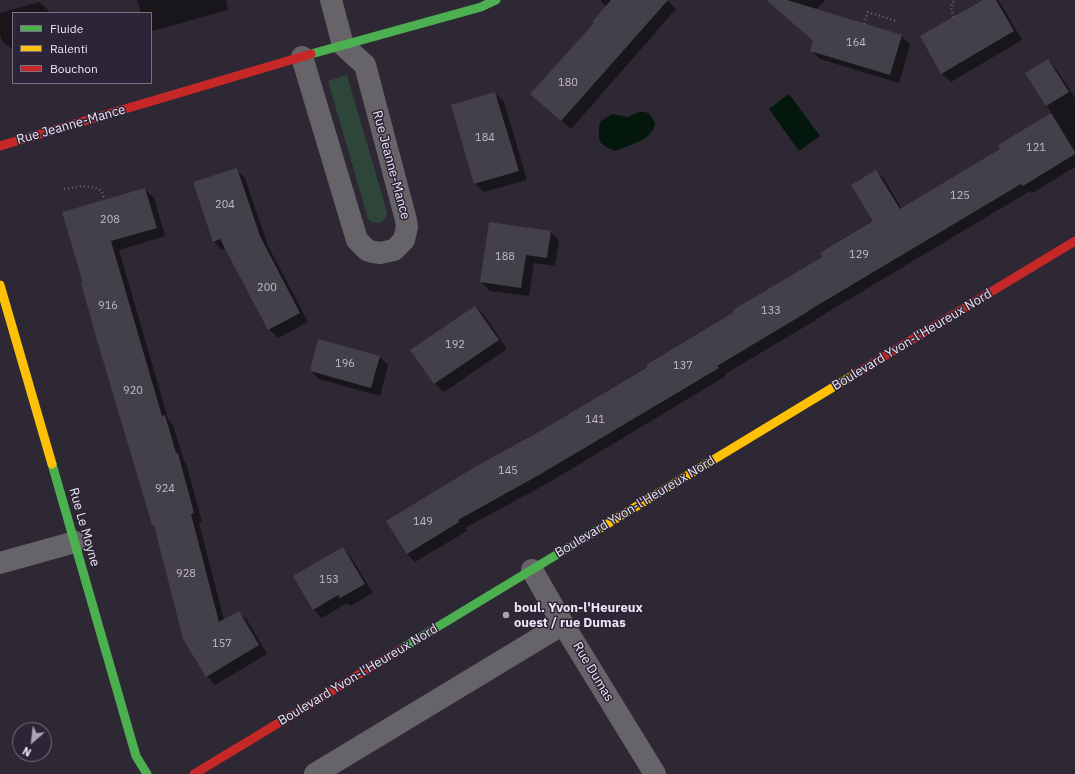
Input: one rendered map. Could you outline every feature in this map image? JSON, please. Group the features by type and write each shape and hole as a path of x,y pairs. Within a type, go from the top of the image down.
{"street":[{"path":"331,0 343,44"},
{"name":"Rue Jeanne-Mance","path":"0,146 343,44 481,7 496,0"},
{"name":"Rue Jeanne-Mance","path":"302,57 357,240 361,245 374,252 387,252 394,250 404,240 407,227 406,220 365,66 343,44"},
{"name":"Boulevard Yvon-l'Heureux Nord","path":"194,774 1075,241"},
{"name":"Rue Le Moyne","path":"0,285 136,756 147,774"},
{"path":"0,563 75,542"},
{"name":"Rue Dumas","path":"532,570 563,624 655,774"},
{"path":"315,774 563,624"}],"path":[{"path":"954,17 951,10 952,3 956,0"},
{"path":"864,24 868,12 896,21"},
{"path":"64,190 83,186 92,187 102,192 104,199"}],"shaded area":[{"path":"347,75 387,212 386,217 381,223 371,222 368,219 328,81"},
{"path":"789,94 820,136 799,151 769,109"},
{"path":"639,112 650,114 655,124 653,130 647,137 615,151 602,144 599,139 599,127 601,121 612,114 628,117"}],"building":[{"path":"611,0 668,0 561,121 530,94 594,23 592,22"},
{"path":"766,0 787,0 902,35 890,75 810,51 813,41"},
{"path":"983,0 996,0 1014,31 941,74 920,36"},
{"path":"1048,59 1069,92 1046,106 1025,73"},
{"path":"495,92 519,171 474,184 451,105"},
{"path":"1051,113 1075,154 1023,186 1021,184 808,311 717,366 719,368 539,475 458,520 459,522 407,554 386,521 475,467 544,429 648,367 646,365 734,312 733,310 822,257 820,253 873,221 851,185 876,170 900,209 1000,149 998,145"},
{"path":"237,168 260,236 300,313 268,330 220,239 213,242 193,182"},
{"path":"145,188 157,228 111,241 162,416 165,415 176,453 178,453 194,513 191,514 219,622 239,611 259,645 206,677 183,639 154,525 152,525 97,340 81,283 83,283 62,212"},
{"path":"489,222 551,231 547,258 526,255 521,288 480,282"},
{"path":"475,306 499,340 434,384 410,350"},
{"path":"318,339 380,356 371,388 310,371"},
{"path":"343,547 365,584 340,598 338,595 313,610 293,576"}],"traffic: fast":[{"path":"311,54 481,7 496,0"},
{"path":"52,464 136,756 147,774"},
{"path":"401,649 599,529"}],"traffic: slow":[{"path":"0,285 52,464"},
{"path":"599,529 855,374"}],"traffic: jam":[{"path":"0,146 311,54"},
{"path":"855,374 1075,241"},
{"path":"194,774 401,649"}],"place":[{"name":"boul. Yvon-l'Heureux ouest / rue Dumas","path":"506,615"}]}
